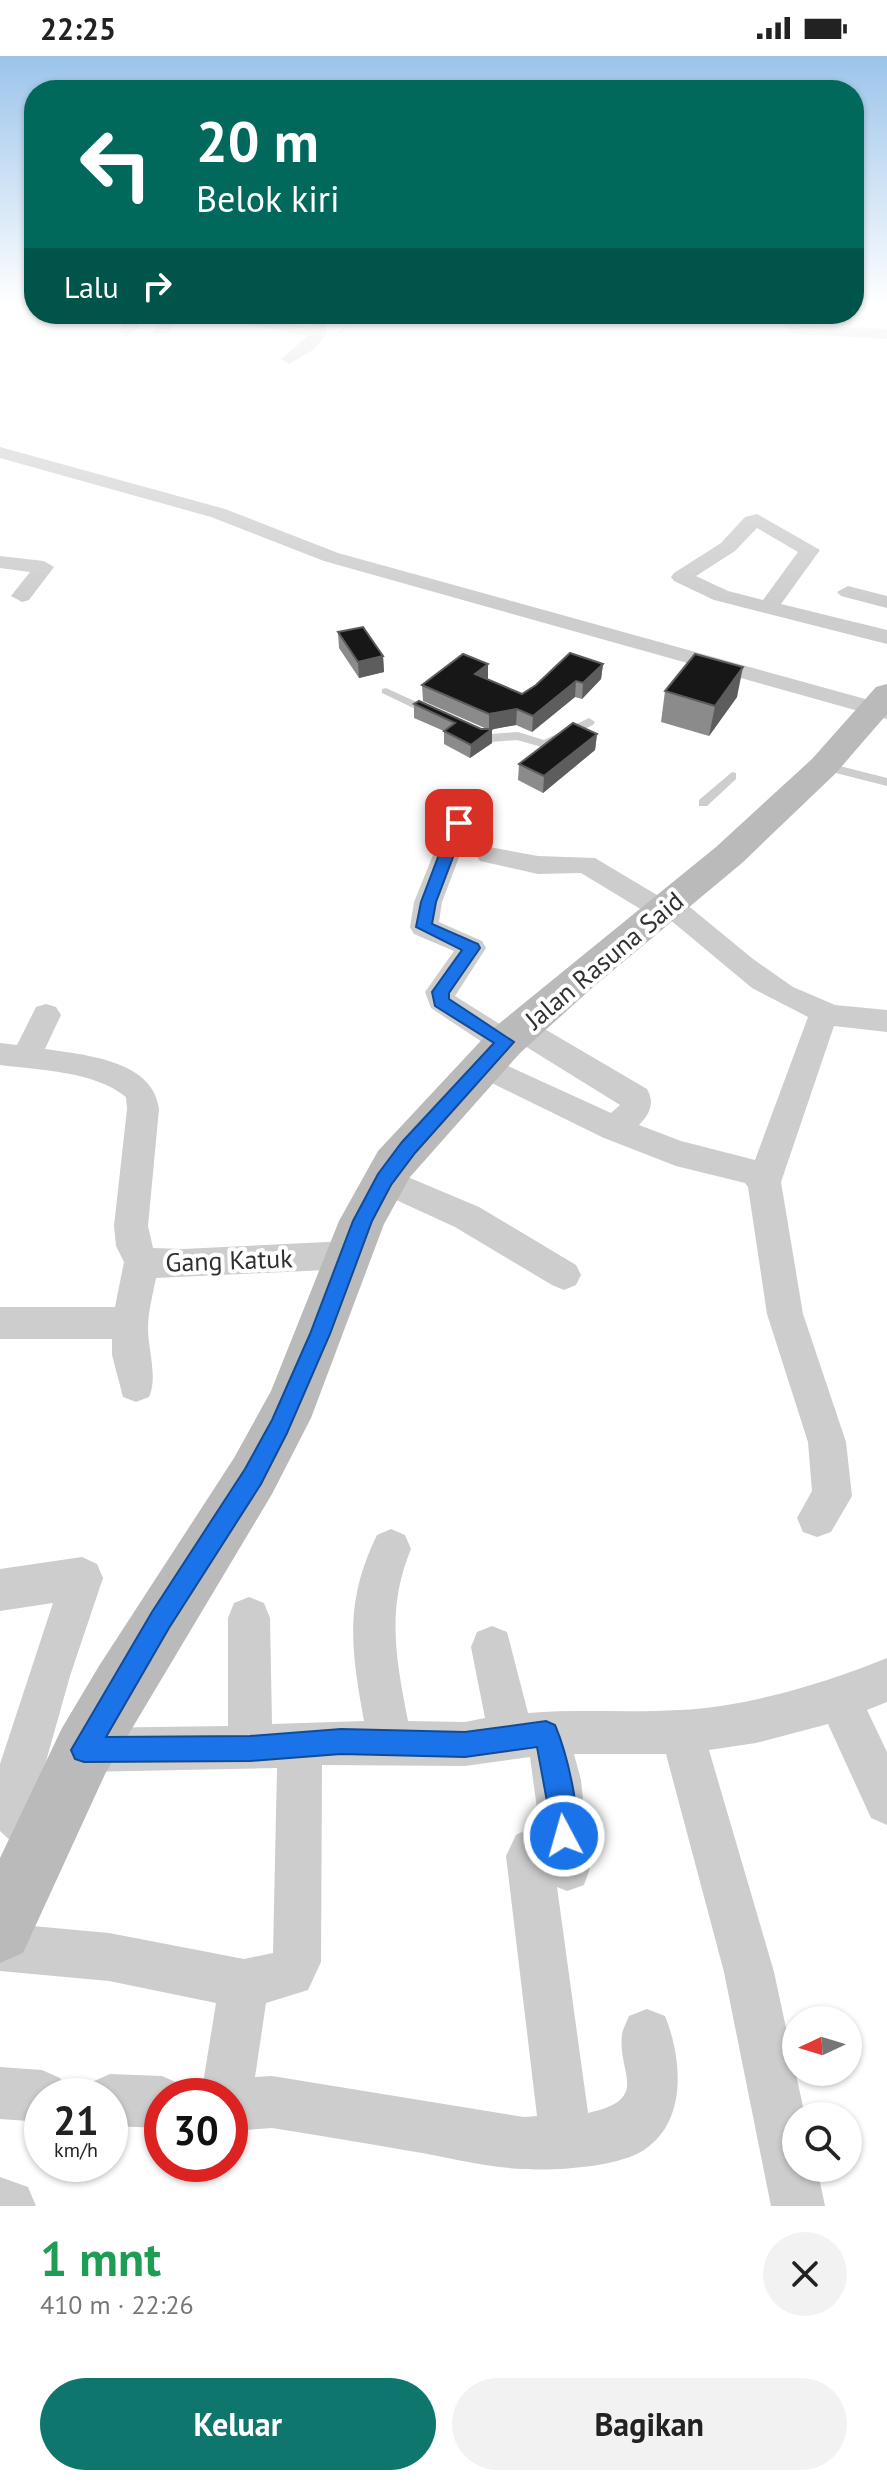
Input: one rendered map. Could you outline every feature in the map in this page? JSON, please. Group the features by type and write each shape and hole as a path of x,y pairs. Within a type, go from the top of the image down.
{"main road":[{"name":"Jalan Rasuna Said","path":"0,1930 84,1750 127,1674 253,1476 293,1401 348,1255 384,1180 408,1148 502,1046 729,855 824,766 883,705"}],"street":[{"path":"0,452 218,513 331,557 677,659 883,705"},
{"path":"768,608 810,550 757,520 752,521 728,547 681,577 721,596 768,608 887,637"},
{"path":"0,562 44,567 22,596"},
{"path":"848,592 887,602"},
{"path":"459,823 428,902 424,927 472,948 440,992 441,1001 615,1129 676,1153 755,1173 764,1182"},
{"path":"489,855 538,865 586,864 666,908 798,1003 824,1013 858,1020 887,1021"},
{"path":"817,1518 832,1496 827,1442 785,1314 764,1182 824,1013"},
{"path":"13,1056 46,1015"},
{"path":"502,1046 636,1097 635,1109 615,1129"},
{"name":"Gang Katuk","path":"13,1056 115,1076 137,1088 142,1097 131,1226 133,1246 142,1260 183,1264 348,1255"},
{"path":"384,1180 467,1217 564,1275"},
{"path":"136,1385 130,1355 130,1323 142,1260"},
{"path":"0,1323 130,1323"},
{"path":"390,1744 375,1641 374,1599 380,1567 391,1549"},
{"path":"0,1590 82,1578 48,1676 13,1797 12,1809 17,1819 42,1835"},
{"path":"249,1618 250,1748"},
{"path":"492,1647 528,1735 558,1780 565,1852 532,1851 529,1856 566,2141"},
{"path":"84,1750 250,1748 300,1743 465,1744 528,1735 682,1732 756,1721 839,1699 887,1680"},
{"path":"839,1699 887,1802"},
{"path":"682,1732 749,1972 798,2206"},
{"path":"0,1947 109,1957 244,1984 291,1973 297,1962 300,1743"},
{"path":"230,2078 244,1984"},
{"path":"248,2104 272,2102 524,2143 586,2140 627,2131 650,2104 653,2075 647,2034"},
{"path":"0,2093 24,2095"},
{"path":"0,2204 9,2206"}],"lane":[{"path":"737,683 759,678"},
{"path":"386,691 448,720"},
{"path":"461,726 491,738 512,735 545,744 589,722"},
{"path":"824,766 887,782"},
{"path":"703,803 732,776"}],"building":[{"path":"363,627 383,656 358,662 338,632"},
{"path":"570,653 603,664 583,683 576,681 533,716 517,709 489,714 422,685 463,654 488,664 475,674 522,694"},
{"path":"695,654 743,667 715,706 665,691"},
{"path":"419,701 481,729 492,729 471,745 444,731 455,723 414,704"},
{"path":"573,723 597,734 544,776 519,764"}],"route":[{"path":"459,823 428,902 424,927 429,932 472,948 440,992 441,1001 505,1042 408,1148 384,1180 362,1221 320,1334 280,1426 253,1476 188,1576 84,1750 250,1748 341,1742 465,1744 546,1733 558,1780 564,1836"}]}
